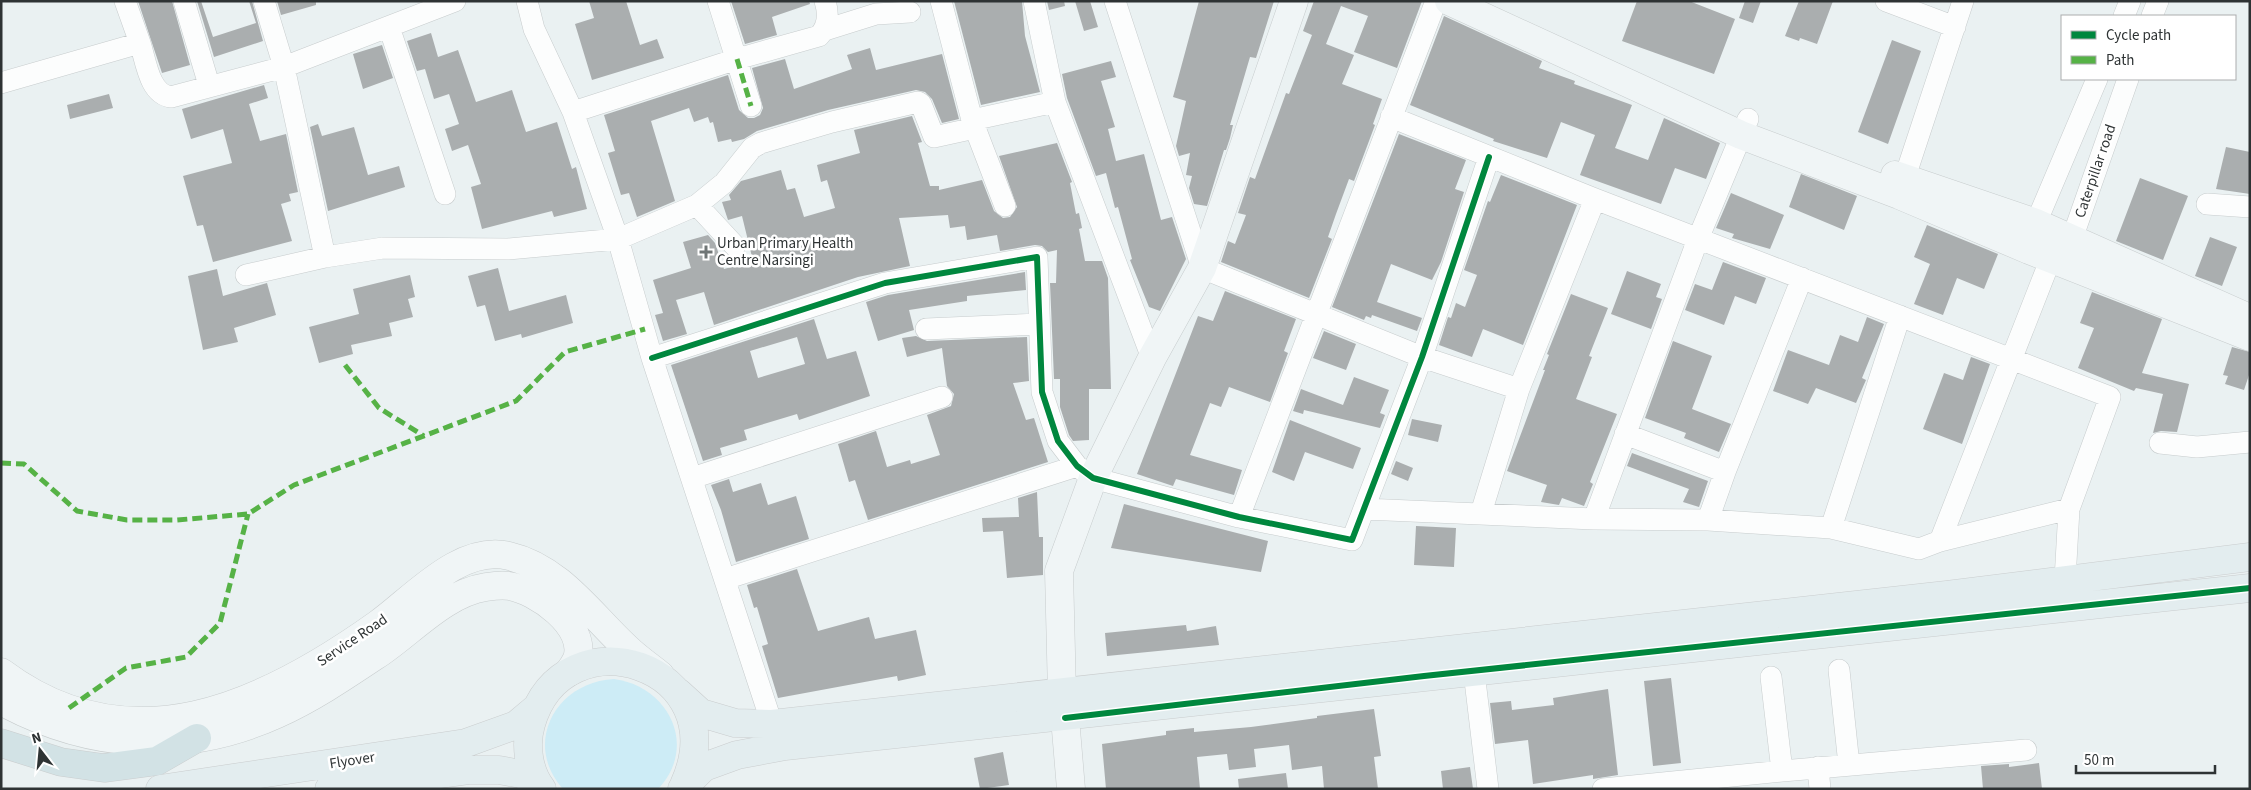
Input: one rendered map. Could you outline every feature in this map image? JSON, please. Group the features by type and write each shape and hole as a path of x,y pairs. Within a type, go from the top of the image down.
{"highway":[{"path":"1,743 61,762 104,768 157,761 197,738"}],"main road":[{"path":"682,789 704,767 737,755 785,746 1063,706 2250,557"},
{"path":"540,786 529,760 528,734 535,710 549,688 569,672 600,661 633,663 670,685 701,713 735,723 772,724 1063,706 1474,672 2250,588"},
{"path":"670,685 691,716 696,740 693,765 682,789"},
{"name":"Flyover","path":"160,789 466,743 516,725 535,710"},
{"name":"Flyover","path":"329,789 470,770 499,770 520,774 540,786"}],"street":[{"path":"125,1 155,88 162,96 171,97 209,85 284,67 455,1"},
{"path":"184,1 209,85"},
{"path":"264,1 284,67 324,257"},
{"path":"527,1 534,29 544,55 573,112 618,239 652,358 772,724"},
{"path":"718,1 751,106"},
{"path":"825,1 828,18 825,30"},
{"path":"941,1 973,124 1006,206"},
{"path":"1034,1 1055,102 1152,358"},
{"path":"1115,1 1202,268"},
{"path":"1071,789 1063,706 1059,570 1085,472 1202,268 1294,1"},
{"path":"1239,518 1436,1"},
{"path":"1449,1 1745,127 1902,187 2250,337"},
{"path":"1489,1 1745,127"},
{"path":"1886,1 1955,27"},
{"path":"1902,187 1964,1"},
{"path":"2124,15 2130,1"},
{"path":"2152,15 2158,1"},
{"path":"573,112 737,59 819,36 825,30 876,14 910,12"},
{"path":"389,27 445,194"},
{"path":"1,83 140,42"},
{"name":"Caterpillar road","path":"2054,253 2036,223 2097,80"},
{"name":"Caterpillar road","path":"2054,253 2128,80"},
{"path":"246,275 324,257 383,248 508,249 618,239 697,205 724,183 756,146 832,122 918,102 921,104 934,137 973,124 1055,102"},
{"path":"1391,117 1595,199 2011,358 2110,398 2069,509 2065,580"},
{"path":"1594,519 1698,239 1745,127"},
{"path":"652,358 885,283 1037,257 1042,392 1058,441 1085,472 1239,518 1352,540 1422,357 1490,157"},
{"path":"1902,187 2036,223 2054,253 2250,318"},
{"path":"1481,513 1519,390 1595,199"},
{"path":"2207,204 2250,207"},
{"path":"697,205 735,246"},
{"path":"1940,541 2054,253"},
{"path":"1202,268 1422,357 1519,390"},
{"path":"1708,520 1725,472 1802,278"},
{"path":"1831,528 1900,316"},
{"path":"926,329 1039,324"},
{"path":"692,478 942,397"},
{"path":"1625,434 1725,472"},
{"path":"2160,443 2197,447 2250,442"},
{"path":"725,579 1085,472"},
{"path":"1364,509 1594,519 1708,520 1831,528 1919,549 1940,541 2069,509"},
{"name":"Service Road","path":"1,672 20,686 69,708 109,718 153,722 193,716 250,699 322,661 380,623 428,582 454,566 484,556 508,555 536,566 572,593 630,651 670,685"},
{"name":"Service Road","path":"1,701 47,723 93,737 150,743 217,735 276,715 310,697 382,651 443,606 465,593 485,587 509,586 552,606 574,630 577,641 578,658 569,672"},
{"path":"1839,670 1849,765"},
{"path":"1474,672 1488,789"},
{"path":"1771,677 1782,770"},
{"path":"1603,789 1705,784 1782,770 2026,750"},
{"path":"1818,767 1820,789"}],"shaded area":[{"path":"614,679 633,684 649,693 672,720 676,737 676,755 670,772 658,789 563,789 551,771 546,753 546,735 551,718 562,703 576,691 593,683"}],"building":[{"path":"138,1 172,1 190,65 162,73"},
{"path":"197,1 201,1 213,37 256,23 249,1 252,1 263,41 214,57"},
{"path":"277,1 316,1 316,5 281,15"},
{"path":"589,1 626,1 640,45 657,39 664,58 592,80 575,24 594,18"},
{"path":"731,1 809,1 810,4 772,17 777,35 745,44"},
{"path":"954,1 1022,1 1025,36 1040,92 981,105"},
{"path":"1047,1 1064,1 1065,6 1049,10"},
{"path":"1075,1 1090,1 1098,27 1084,31"},
{"path":"1199,1 1274,1 1256,58 1250,57 1230,125 1233,125 1230,138 1226,150 1224,150 1207,206 1194,204 1189,188 1192,176 1186,175 1190,153 1179,156 1176,146 1186,101 1173,97"},
{"path":"1314,1 1422,1 1397,68 1354,52 1368,16 1341,6 1326,44 1354,55 1342,84 1382,99 1373,124 1375,125 1354,181 1349,179 1336,214 1328,237 1332,239 1309,298 1221,262 1228,241 1235,244 1246,215 1238,213 1250,177 1255,179 1286,93 1289,94 1312,35 1303,31"},
{"path":"1637,1 1689,1 1735,19 1714,74 1622,41"},
{"path":"1745,1 1761,1 1753,23 1739,18"},
{"path":"1799,1 1833,1 1817,44 1800,38 1799,41 1785,36"},
{"path":"1444,16 1542,61 1539,68 1575,81 1574,84 1632,105 1615,148 1648,160 1664,118 1720,143 1706,179 1675,168 1661,204 1580,175 1595,135 1561,122 1547,158 1493,141 1494,139 1410,105"},
{"path":"431,33 438,57 458,50 476,102 512,90 526,132 557,122 572,169 576,167 587,209 554,217 552,211 482,229 471,187 481,184 468,145 452,151 445,129 459,124 449,94 434,99 425,69 417,71 407,41"},
{"path":"1892,40 1921,51 1888,144 1858,132"},
{"path":"382,45 393,78 363,89 353,54"},
{"path":"870,48 876,70 942,54 959,119 942,123 932,99 925,92 916,90 828,110 757,131 744,139 732,142 731,139 718,142 713,122 710,123 708,117 694,122 689,108 651,121 675,201 637,217 629,193 621,195 608,153 615,151 604,115 728,75 739,110 748,118 754,118 760,115 763,108 752,68 785,59 794,89 852,69 847,55"},
{"path":"1111,61 1116,77 1101,81 1115,127 1108,129 1116,161 1144,154 1161,220 1172,217 1186,259 1160,311 1149,307 1130,260 1132,259 1118,207 1115,208 1106,173 1096,176 1067,98 1062,74"},
{"path":"264,85 268,98 249,104 260,141 286,134 298,192 289,194 291,201 281,204 292,241 213,262 203,225 197,226 183,176 232,163 223,129 191,139 182,109"},
{"path":"109,94 113,108 70,119 67,105"},
{"path":"912,116 922,142 918,143 930,186 939,186 939,190 982,180 994,211 1003,218 1010,217 1017,207 999,156 1057,143 1072,182 1070,183 1076,214 1079,213 1082,228 1079,229 1085,261 1102,261 1108,278 1111,389 1089,389 1089,440 1073,441 1069,435 1060,407 1060,379 1054,379 1050,283 1056,283 1057,250 1048,252 1042,246 1035,245 1000,251 997,235 967,240 965,226 950,228 948,215 899,218 910,266 858,277 714,325 704,292 676,300 687,334 663,341 655,315 663,313 653,280 691,268 683,242 708,235 715,243 724,269 753,261 742,216 728,220 722,202 731,200 729,195 741,181 781,170 787,190 795,188 804,217 835,208 827,180 821,182 817,165 860,153 854,130"},
{"path":"318,124 322,136 354,127 368,175 399,166 405,187 328,211 310,127"},
{"path":"1399,134 1466,160 1455,189 1464,192 1441,262 1432,280 1391,264 1377,302 1422,318 1417,331 1372,315 1371,318 1366,316 1364,320 1332,307"},
{"path":"2226,147 2250,152 2250,194 2216,189"},
{"path":"1801,174 1857,196 1844,230 1789,207"},
{"path":"1501,175 1577,205 1523,345 1483,329 1472,357 1439,345 1448,317 1451,318 1456,303 1465,307 1477,275 1464,270 1488,201 1490,202"},
{"path":"2140,178 2188,196 2163,260 2116,241"},
{"path":"1731,193 1784,215 1770,249 1732,238 1734,234 1716,228"},
{"path":"1927,225 1998,254 1984,289 1957,278 1943,315 1914,304 1930,264 1914,257"},
{"path":"2210,237 2237,247 2222,286 2195,276"},
{"path":"1723,262 1766,278 1756,304 1735,296 1724,325 1685,310 1695,284 1712,290"},
{"path":"498,268 509,311 566,295 573,323 522,338 521,334 495,341 485,305 477,307 468,276"},
{"path":"217,269 223,296 267,283 276,315 234,328 238,342 203,350 188,276"},
{"path":"1627,271 1661,284 1656,297 1662,299 1651,329 1611,314"},
{"path":"1025,272 1026,290 967,296 967,301 909,310 914,330 878,341 866,302 888,295"},
{"path":"410,275 415,297 408,299 413,317 389,323 392,336 351,345 353,354 319,363 309,327 359,314 353,289"},
{"path":"1225,291 1296,319 1284,351 1288,353 1270,402 1229,387 1221,407 1210,403 1190,455 1242,470 1234,495 1176,479 1173,486 1137,474 1198,316 1213,321"},
{"path":"2092,292 2162,319 2142,373 2189,384 2177,432 2161,431 2153,433 2163,394 2136,388 2134,391 2078,368 2094,328 2080,323"},
{"path":"1571,294 1608,308 1589,356 1592,357 1576,399 1617,414 1590,482 1593,484 1584,506 1562,498 1559,505 1541,502 1547,485 1507,471 1545,370 1543,370 1549,355 1547,354"},
{"path":"1867,317 1884,324 1862,378 1866,380 1856,403 1816,388 1808,404 1773,391 1788,350 1829,365 1840,335 1858,342"},
{"path":"814,319 827,359 856,351 870,396 799,420 797,414 744,430 747,440 720,448 722,455 703,461 671,365","holes":["797,337 805,364 758,378 750,351"]},
{"path":"1324,331 1356,344 1346,370 1313,358"},
{"path":"916,336 927,341 1027,337 1029,381 1013,383 1026,420 1034,418 1048,462 868,520 855,480 849,482 838,444 876,431 887,467 910,460 911,464 940,455 927,415 951,406 954,394 947,386 942,348 907,357 902,338"},
{"path":"1673,341 1712,356 1692,409 1731,424 1719,452 1684,438 1686,433 1645,418"},
{"path":"2232,347 2250,352 2250,372 2244,390 2225,384 2228,376 2223,375"},
{"path":"1971,357 1990,364 1962,444 1923,429 1944,373 1963,380"},
{"path":"1354,377 1389,390 1380,413 1385,415 1380,428 1304,410 1303,414 1293,411 1301,389 1343,405"},
{"path":"1412,419 1442,425 1438,442 1408,435"},
{"path":"1290,420 1361,448 1353,469 1305,452 1294,481 1272,472"},
{"path":"1632,453 1708,481 1699,507 1683,502 1689,489 1627,466"},
{"path":"1396,461 1413,468 1408,481 1391,474"},
{"path":"729,479 733,492 761,483 768,505 796,496 809,539 736,562 721,510 711,485"},
{"path":"1037,492 1039,537 1043,537 1043,575 1007,578 1003,531 983,532 982,518 1019,517 1018,498"},
{"path":"1124,504 1268,541 1261,572 1111,548"},
{"path":"1416,526 1456,528 1454,567 1414,565"},
{"path":"797,569 818,631 869,617 875,639 916,630 926,675 898,681 897,676 778,698 762,646 768,644 757,607 754,608 747,585"},
{"path":"1186,625 1187,631 1216,626 1219,645 1107,656 1105,633"},
{"path":"1671,678 1681,763 1653,766 1644,681"},
{"path":"1608,689 1618,775 1593,779 1593,775 1533,784 1528,740 1495,744 1490,703 1511,701 1512,710 1554,705 1553,698"},
{"path":"1374,709 1381,756 1374,757 1378,789 1324,789 1322,766 1292,770 1289,745 1254,749 1256,767 1229,770 1227,754 1197,757 1200,789 1106,789 1102,744 1166,735 1166,731 1194,728 1194,732 1251,727"},
{"path":"1003,752 1009,785 980,789 974,758"},
{"path":"2039,763 2042,789 1983,789 1981,766 2009,764 2009,767"},
{"path":"1470,767 1473,789 1443,789 1441,771"},
{"path":"1286,773 1288,789 1239,789 1238,779"}],"marked path":[{"path":"737,59 751,106"},
{"path":"1,463 24,464 77,511 127,520 177,520 248,514 294,485 516,401 565,352 645,329"},
{"path":"345,365 379,408 424,436"},
{"path":"69,708 126,668 186,657 220,623 248,514"}],"cycle path":[{"path":"652,358 885,283 1037,257 1042,392 1058,441 1077,466 1093,478 1239,517 1352,540 1422,357 1489,157"},
{"path":"1065,718 1424,676 2250,588"}],"place":[{"name":"Urban Primary Health Centre Narsingi","path":"706,252"}]}
